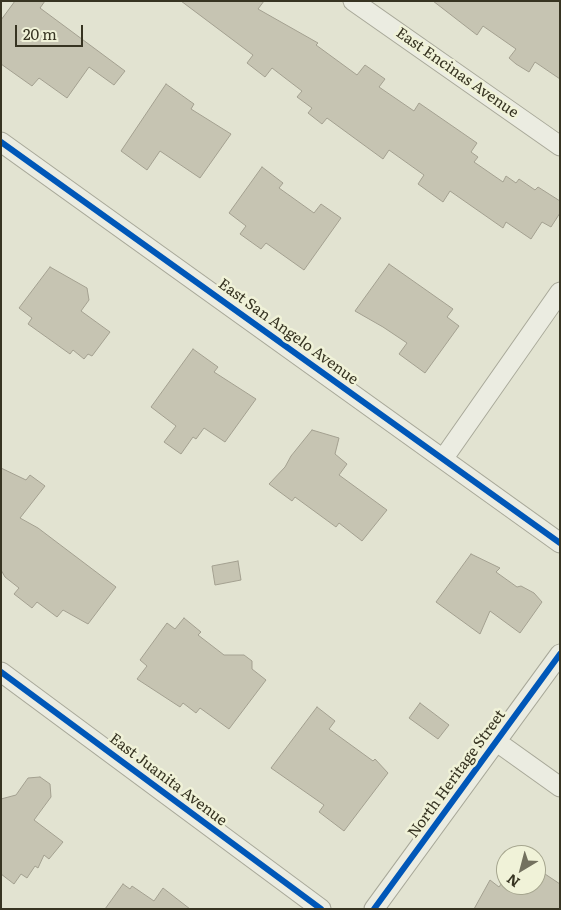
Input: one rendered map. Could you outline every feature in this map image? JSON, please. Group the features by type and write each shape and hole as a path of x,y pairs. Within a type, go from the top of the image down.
{"street":[{"name":"East Encinas Avenue","path":"354,1 560,146"},
{"name":"East San Angelo Avenue","path":"1,142 560,543"},
{"path":"443,459 560,292"},
{"name":"North Heritage Street","path":"374,909 560,654"},
{"name":"East Juanita Avenue","path":"1,672 321,909"},
{"path":"497,742 560,786"}],"building":[{"path":"15,1 45,1 40,8 125,71 114,85 89,67 67,98 39,78 32,86 1,64 1,20"},
{"path":"181,1 264,1 258,9 318,43 316,45 357,75 365,65 385,79 379,87 414,111 419,103 477,143 471,152 478,157 474,162 503,182 506,176 516,183 519,179 535,190 538,187 560,201 560,213 551,227 542,222 531,239 506,222 503,228 450,191 443,202 418,184 424,175 389,150 383,159 327,118 322,124 308,113 312,108 297,97 302,91 272,68 265,77 247,63 253,55"},
{"path":"433,1 560,1 560,79 535,62 529,72 509,58 516,49 483,26 477,35"},
{"path":"166,84 194,104 191,109 231,134 200,178 160,151 147,170 121,151"},
{"path":"262,167 283,183 279,188 314,213 321,204 341,218 304,270 266,243 261,249 240,234 246,226 229,213"},
{"path":"389,264 453,309 447,317 459,326 425,373 399,354 407,343 355,311"},
{"path":"50,267 87,288 89,300 81,311 110,332 92,356 88,354 84,359 73,350 70,354 28,324 32,318 19,308"},
{"path":"193,349 218,367 214,372 256,399 225,442 204,428 196,439 193,437 181,454 164,442 176,426 151,407"},
{"path":"312,430 339,438 335,454 347,464 339,475 387,510 362,541 339,523 336,527 295,497 292,501 269,484 285,467 291,456"},
{"path":"1,468 26,480 30,475 45,486 20,518 38,528 116,587 88,624 63,610 57,617 37,602 32,608 14,594 19,588 5,577 1,570"},
{"path":"471,554 500,568 496,572 517,587 521,586 534,593 542,602 520,633 490,611 480,634 436,602"},
{"path":"238,561 241,580 215,585 212,566"},
{"path":"184,618 201,632 198,635 224,655 244,655 252,661 252,669 266,680 229,729 200,708 196,713 183,703 180,707 137,679 147,666 140,660 167,623 175,629"},
{"path":"420,703 449,725 438,739 409,718"},
{"path":"317,707 335,721 329,729 373,761 375,759 388,773 344,831 319,812 324,805 271,768"},
{"path":"40,777 50,784 51,797 34,820 63,842 49,859 44,855 38,868 35,866 27,878 21,874 14,884 1,874 1,799 16,795 28,778"},
{"path":"546,875 560,884 560,909 474,909 490,880 496,885 496,895 546,895"},
{"path":"123,884 130,889 132,886 154,901 163,888 190,909 105,909"}],"cycle path":[{"path":"1,142 560,543"},
{"path":"374,909 560,654"},
{"path":"1,672 321,909"}]}
